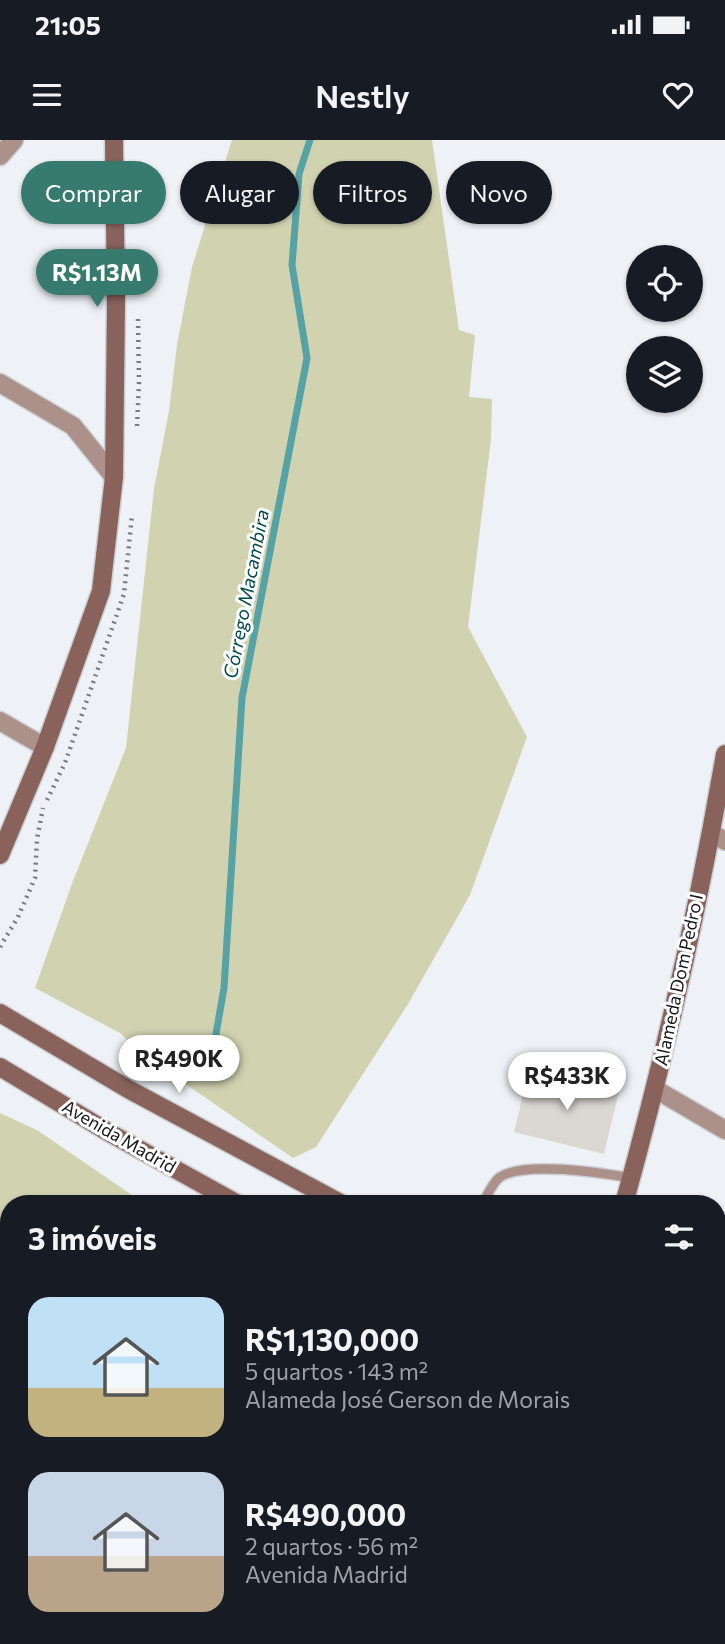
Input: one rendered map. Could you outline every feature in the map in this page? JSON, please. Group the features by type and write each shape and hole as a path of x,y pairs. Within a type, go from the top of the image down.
{"street":[{"path":"0,156 14,140"},
{"path":"0,855 45,747 102,591 114,477 114,140"},
{"path":"0,383 73,426 114,477"},
{"path":"0,721 45,747"},
{"name":"Alameda Dom Pedro I","path":"626,1195 718,837 725,754"},
{"path":"0,1013 128,1089 325,1195"},
{"name":"Avenida Madrid","path":"0,1067 108,1132 222,1195"},
{"path":"655,1089 725,1130"}],"lane":[{"path":"488,1195 499,1178 518,1171 587,1171 631,1178"}],"green space":[{"path":"232,140 432,140 459,330 475,335 469,397 492,399 491,439 468,627 527,737 470,895 408,1004 316,1147 293,1158 142,1054 120,1033 35,988 73,881 126,748 154,489 192,267 206,224 299,224 299,161 225,161"},
{"path":"0,1113 37,1130 132,1195 0,1195"}],"building":[{"path":"529,1070 619,1091 604,1154 514,1132"}],"waterway":[{"name":"Córrego Macambira","path":"212,1057 224,988 242,698 307,358 292,265 299,174 310,140"}]}
